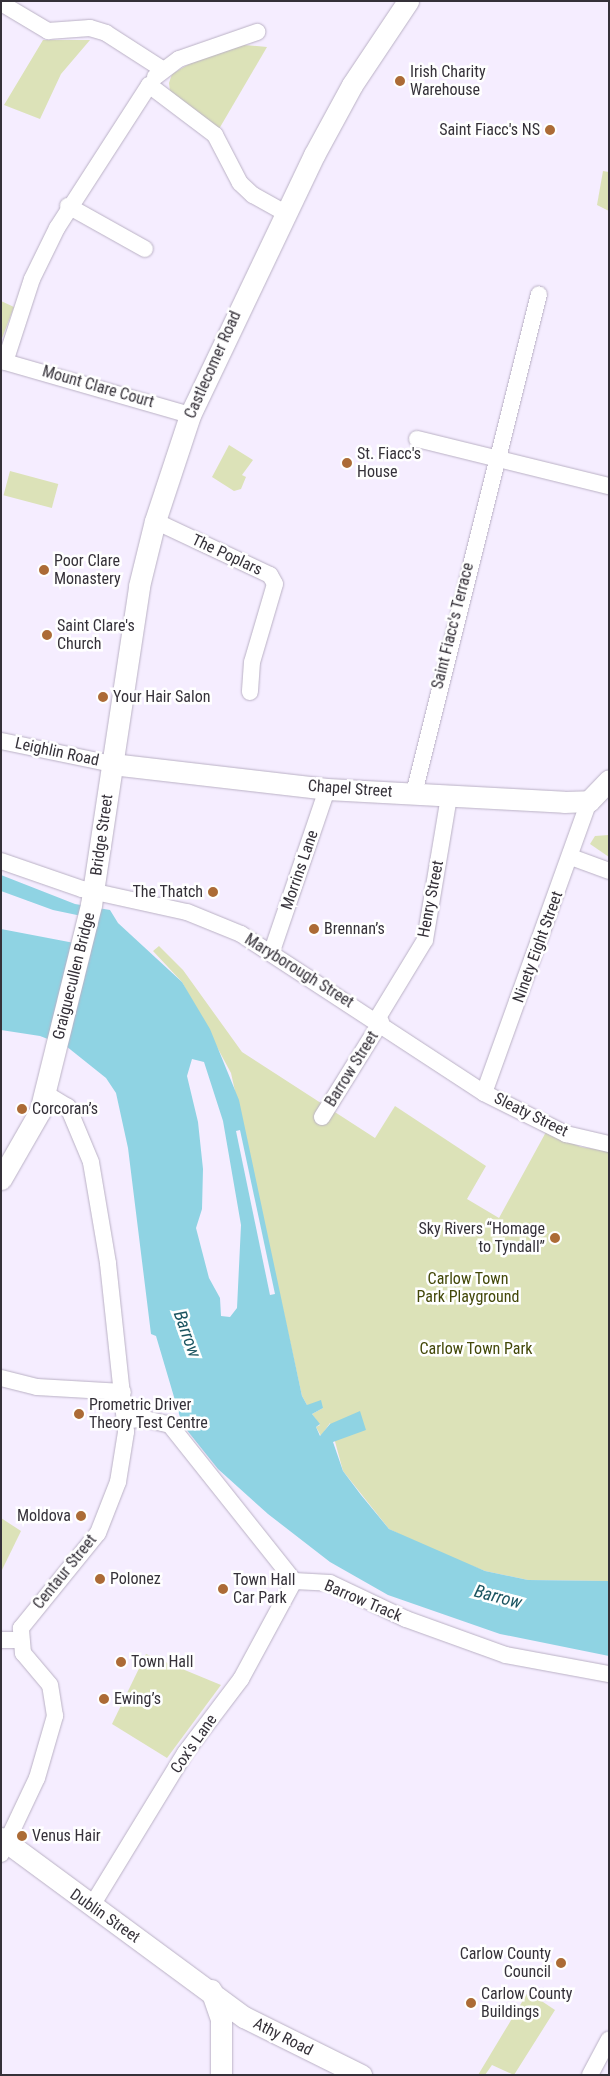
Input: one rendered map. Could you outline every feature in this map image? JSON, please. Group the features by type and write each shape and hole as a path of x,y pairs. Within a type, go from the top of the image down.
{"main road":[{"name":"Castlecomer Road","path":"112,764 137,596 155,521 190,414 286,213 352,85 408,1"},
{"name":"Chapel Street","path":"112,764 326,789 589,801"},
{"name":"Bridge Street","path":"93,898 112,764"},
{"path":"589,801 609,780"},
{"name":"Graiguecullen Bridge","path":"1,1179 8,1158 42,1102 93,898"},
{"name":"Dublin Street","path":"3,1845 211,1990"},
{"path":"211,1990 222,2044 221,2075"},
{"name":"Athy Road","path":"211,1990 253,2023 360,2075"},
{"path":"222,2044 239,2028 253,2023"}],"street":[{"path":"1,3 48,31 90,28 106,33 162,70"},
{"name":"Mount Clare Court","path":"190,414 3,362 32,280 68,206 149,85 162,70 209,47 256,32"},
{"path":"149,85 215,135 240,183 253,195 286,213"},
{"path":"68,206 145,249"},
{"name":"Saint Fiacc's Terrace","path":"414,793 496,458 539,294"},
{"path":"417,440 609,486"},
{"name":"The Poplars","path":"155,521 270,576 275,584 252,662 250,692"},
{"name":"Leighlin Road","path":"1,741 112,764"},
{"name":"Morrins Lane","path":"272,951 326,789"},
{"name":"Henry Street","path":"379,1021 425,940 449,796"},
{"name":"Ninety Eight Street","path":"484,1093 571,857 589,801"},
{"path":"571,857 609,871"},
{"name":"Maryborough Street","path":"1,861 93,898 187,912 272,951 484,1093"},
{"name":"Barrow Street","path":"322,1117 379,1021"},
{"name":"Sleaty Street","path":"484,1093 566,1134 608,1143"},
{"name":"Centaur Street","path":"19,1640 31,1614 98,1532 118,1482 126,1420 91,1162 68,1107 42,1102"},
{"path":"1,1378 57,1390 123,1392"},
{"path":"126,1420 145,1419 170,1426 294,1581"},
{"name":"Barrow Track","path":"294,1581 330,1584 406,1619 506,1655 609,1674"},
{"name":"Cox's Lane","path":"92,1907 185,1753 241,1679 294,1581"},
{"path":"1,1640 19,1640 23,1653 50,1686 55,1716 37,1778 3,1845"},
{"path":"590,2075 609,2040"}],"green space":[{"path":"43,40 90,40 61,74 40,119 4,105"},
{"path":"244,45 267,47 219,129 170,91 169,83 172,74 194,61"},
{"path":"603,171 609,172 609,211 597,205"},
{"path":"1,301 14,307 1,341"},
{"path":"229,445 253,460 242,475 246,477 241,489 234,491 212,477"},
{"path":"10,471 58,484 52,508 4,495"},
{"path":"609,835 609,857 590,844 595,836"},
{"name":"Carlow Town Park","path":"159,946 183,970 242,1052 375,1138 395,1106 486,1166 467,1199 499,1218 546,1132 581,1147 609,1151 609,1581 528,1580 485,1571 434,1551 389,1529 343,1471 330,1423 321,1436 316,1427 320,1425 312,1414 323,1408 307,1405 302,1396 231,1073 182,982 153,951"},
{"path":"1,1518 21,1531 1,1572"},
{"path":"146,1654 221,1685 167,1758 112,1724"},
{"path":"528,1992 555,2010 514,2075 492,2065 485,2075 478,2075"}],"water":[{"name":"Barrow","path":"1,875 75,904 110,910 118,923 182,982 210,1029 239,1100 302,1396 307,1405 321,1400 323,1408 312,1414 320,1424 316,1427 320,1436 330,1424 360,1411 366,1430 333,1442 343,1471 361,1495 389,1529 485,1571 528,1580 609,1581 609,1656 500,1634 388,1595 330,1562 268,1514 218,1469 182,1424 156,1336 151,1334 128,1148 116,1093 106,1078 66,1046 40,1036 1,1030 1,929 90,946 96,919 53,910 1,891","holes":["192,1059 204,1062 223,1121 241,1225 237,1308 230,1317 221,1316 220,1298 209,1278 196,1228 202,1209 203,1169 198,1122 187,1076"]}],"pier":[{"path":"240,1130 275,1294 270,1295 236,1131"}],"place":[{"name":"Irish Charity Warehouse","path":"400,81"},
{"name":"Saint Fiacc's NS","path":"550,130"},
{"name":"St. Fiacc's House","path":"347,463"},
{"name":"Poor Clare Monastery","path":"44,570"},
{"name":"Saint Clare's Church","path":"47,635"},
{"name":"Your Hair Salon","path":"103,697"},
{"name":"The Thatch","path":"213,892"},
{"name":"Brennan’s","path":"314,929"},
{"name":"Corcoran’s","path":"22,1109"},
{"name":"Sky Rivers “Homage to Tyndall”","path":"555,1238"},
{"name":"Prometric Driver Theory Test Centre","path":"79,1414"},
{"name":"Moldova","path":"81,1516"},
{"name":"Polonez","path":"100,1579"},
{"name":"Town Hall Car Park","path":"223,1589"},
{"name":"Town Hall","path":"121,1662"},
{"name":"Ewing’s","path":"104,1699"},
{"name":"Venus Hair","path":"22,1836"},
{"name":"Carlow County Council","path":"561,1963"},
{"name":"Carlow County Buildings","path":"471,2003"}],"park label":[{"name":"Carlow Town Park Playground","path":"468,1288"}]}
